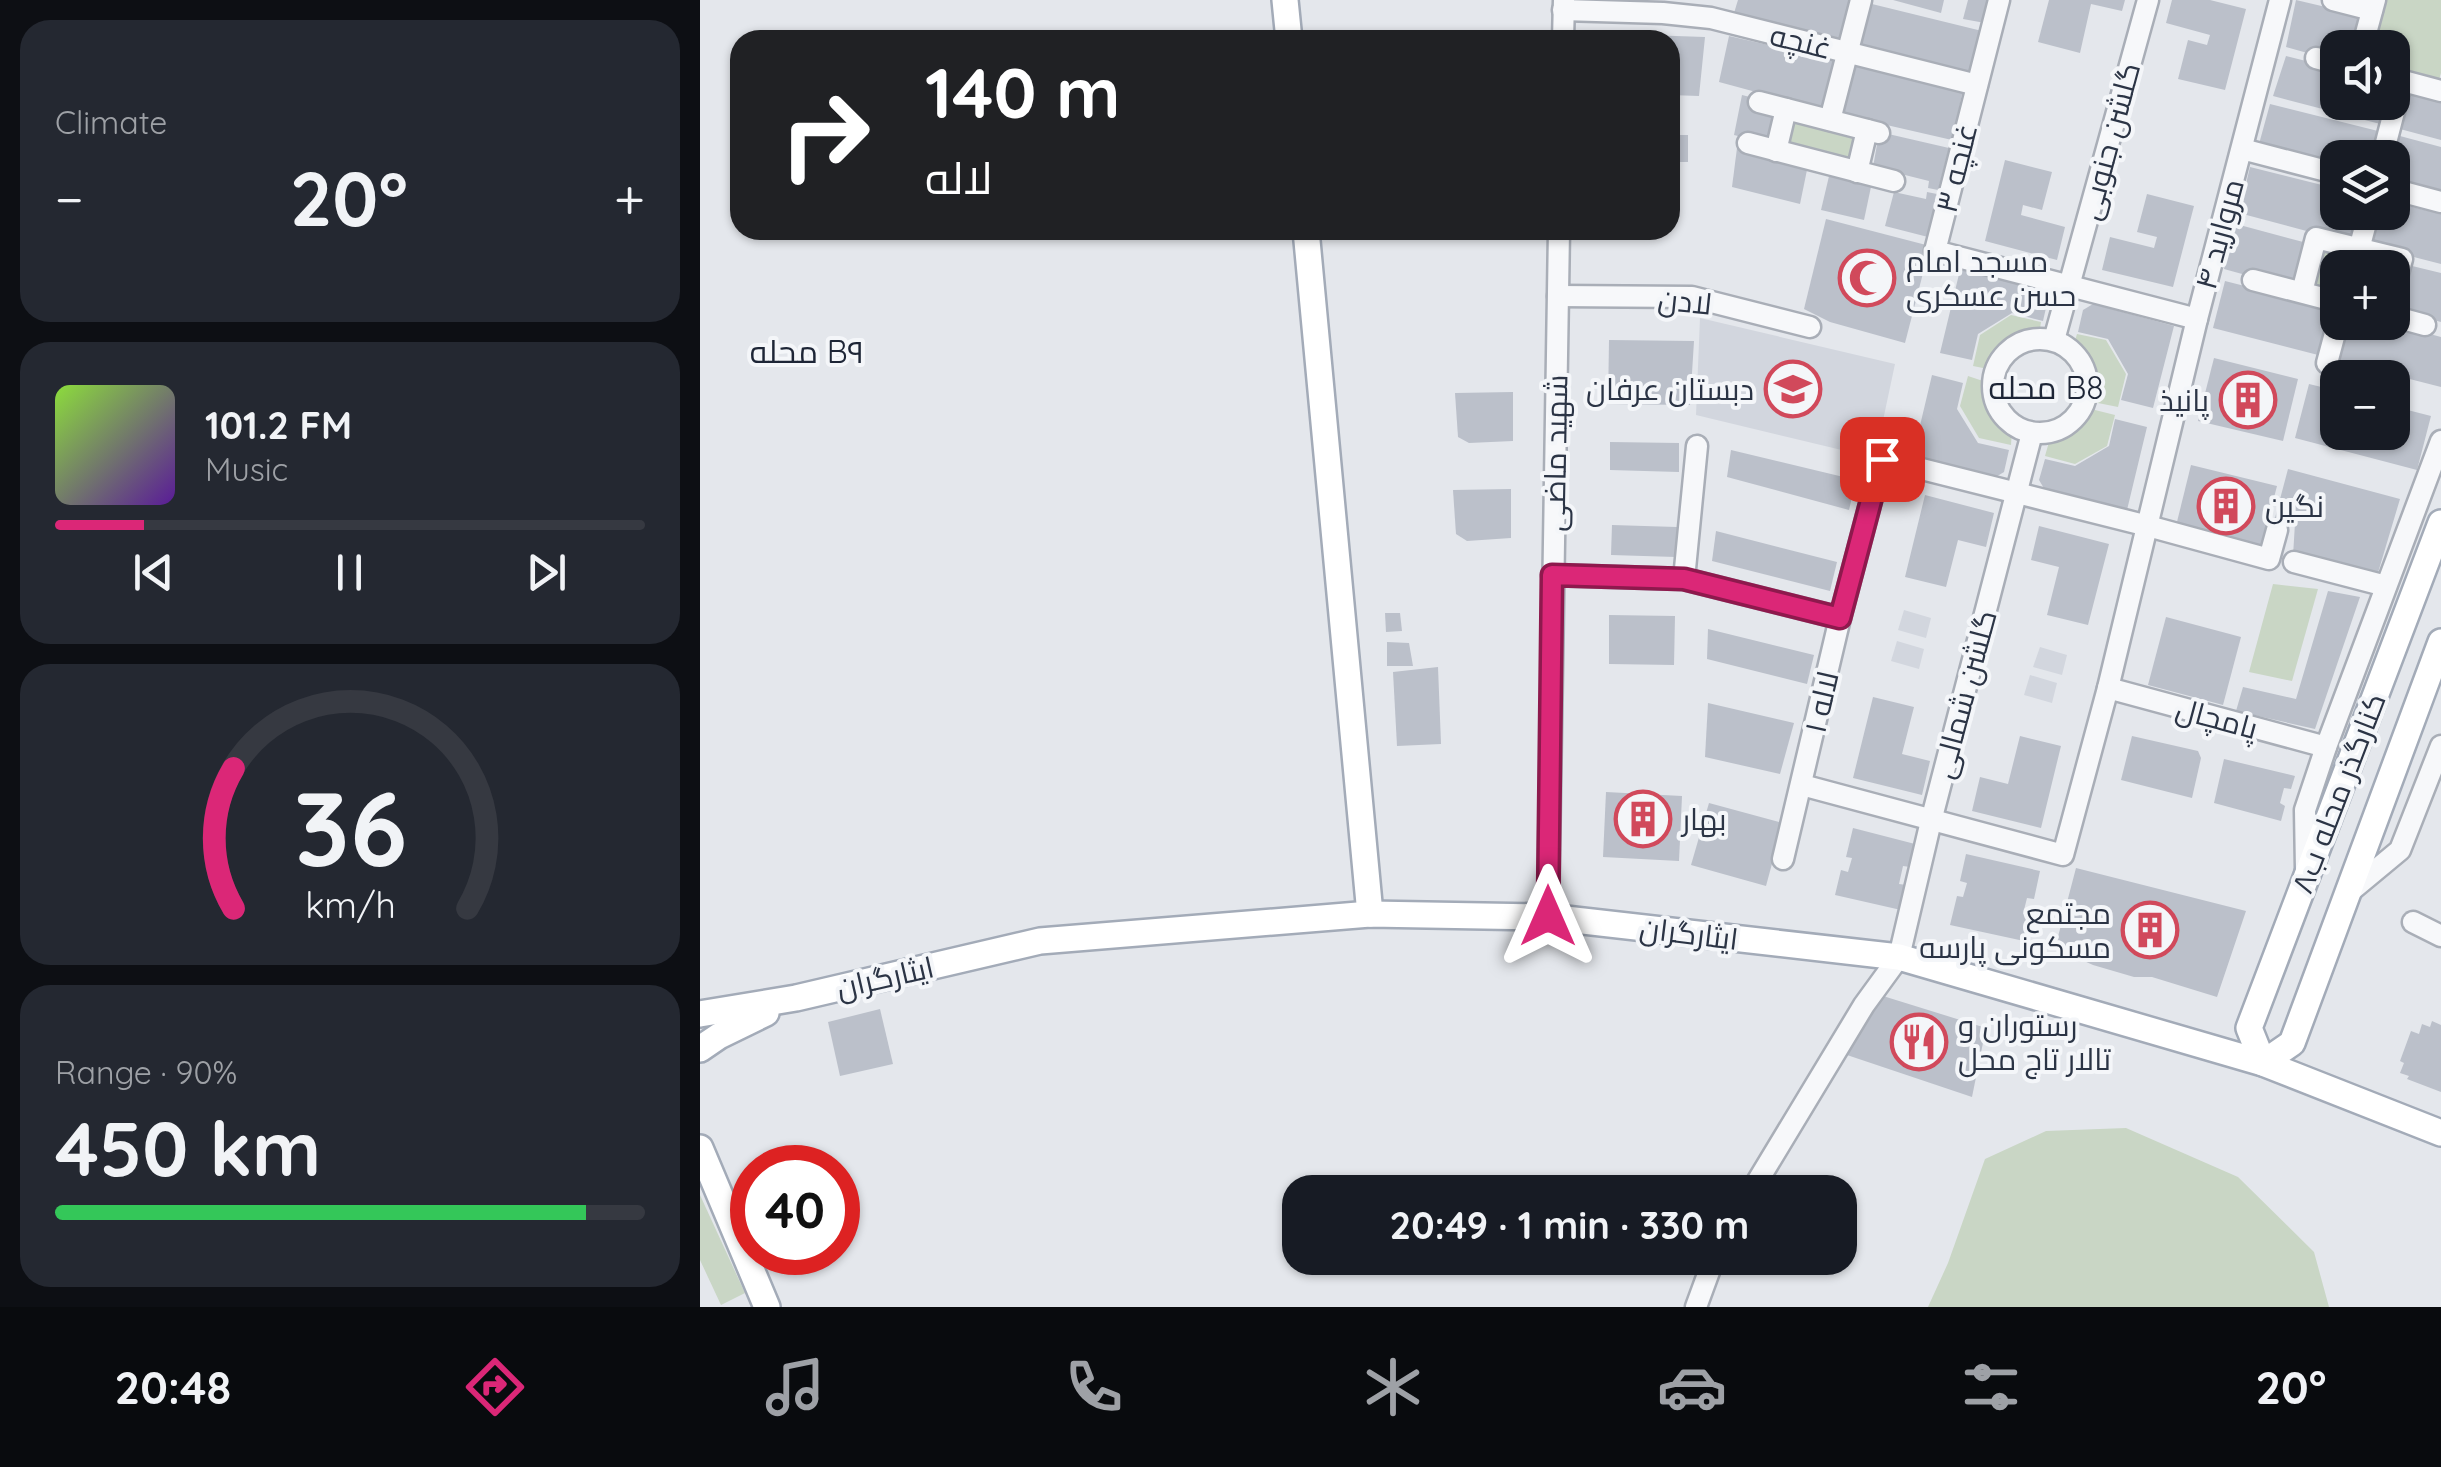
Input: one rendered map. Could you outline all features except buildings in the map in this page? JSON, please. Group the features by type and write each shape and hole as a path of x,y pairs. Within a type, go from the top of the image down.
{"main road":[{"path":"1285,0 1288,30"},
{"path":"1307,240 1370,914"},
{"name":"کنارگذر محله ب۸","path":"2263,1063 2249,1028 2441,523"},
{"path":"2263,1063 2292,1043 2441,642"},
{"name":"ایثارگران","path":"700,1014 796,998 1040,941 1370,914 1548,916 1899,957 2263,1063 2441,1133"},
{"name":"ایثارگران","path":"700,1048 796,998"},
{"path":"700,1148 763,1306"}],"street":[{"path":"1830,120 1861,0"},
{"name":"غنچه ۳","path":"1999,0 1934,251 2069,286"},
{"name":"گلشن جنوبی","path":"2054,340 2148,0"},
{"name":"مروارید ۴","path":"1932,820 2064,855 2280,0"},
{"path":"2333,0 2374,5 2367,30"},
{"path":"1563,30 1564,5"},
{"name":"غنچه","path":"1564,5 1711,18 1977,85"},
{"path":"2316,58 2320,59"},
{"path":"2410,83 2441,91"},
{"path":"1759,102 1873,132 1857,172"},
{"path":"1776,151 1786,109"},
{"path":"1748,144 1894,181"},
{"path":"2242,149 2320,169"},
{"path":"2410,193 2441,202"},
{"path":"2360,249 2364,230"},
{"path":"2302,292 2316,238 2365,250"},
{"name":"شهید ماضی","path":"1548,916 1559,240"},
{"path":"2254,280 2320,297"},
{"path":"2069,286 2197,319"},
{"name":"لادن","path":"1558,296 1692,297 1810,327"},
{"path":"2410,321 2425,325"},
{"path":"2025,340 2054,340 2070,348 2080,360 2088,390 2084,405 2062,428 2048,433 2032,432 2017,428 2004,418 1992,389 1994,373 2011,347 2025,340"},
{"name":"گلشن شمالی","path":"1899,957 2032,432"},
{"path":"2306,877 2306,810 2441,441"},
{"path":"1684,579 1697,446"},
{"name":"لاله ۱","path":"1783,859 1882,459 2017,492"},
{"path":"2017,492 2269,559 2276,530"},
{"path":"2294,562 2386,586"},
{"path":"1552,575 1684,579 1840,618"},
{"name":"پامچال","path":"2108,688 2326,747"},
{"path":"2348,894 2400,850 2441,746"},
{"path":"1802,785 1932,820"},
{"path":"2413,922 2441,936"},
{"path":"1761,1175 1864,1005 1899,957"},
{"path":"1696,1307 1708,1275"}],"shaded area":[{"name":"دبستان عرفان","path":"1700,318 1895,364 1875,458 1696,415"},
{"path":"1904,610 1931,618 1926,638 1898,630"},
{"path":"1897,641 1924,649 1919,669 1891,661"},
{"path":"2040,647 2067,655 2062,675 2033,667"},
{"path":"2030,675 2057,683 2052,703 2024,695"}],"green space":[{"path":"2384,0 2441,0 2438,83 2410,76 2410,30 2376,30"},
{"path":"1788,113 1861,132 1853,167 1780,149"},
{"path":"2321,245 2341,250 2320,250 2320,287 2311,285"},
{"path":"2011,315 2041,322 2039,335 2012,346 1993,370 1973,366 1980,335"},
{"path":"2077,334 2106,340 2126,374 2118,407 2093,402 2096,377 2091,364 2073,347"},
{"path":"1968,376 1989,383 1995,410 2012,430 2011,445 1979,438 1960,406"},
{"path":"2091,409 2115,415 2107,446 2075,464 2045,456 2051,435 2076,430"},
{"path":"2273,584 2318,589 2292,681 2249,672"},
{"path":"2126,1128 2238,1177 2314,1252 2329,1307 1928,1307 1985,1159 2046,1131"},
{"path":"700,1195 730,1260 730,1275 737,1275 745,1293 721,1305 700,1260"}],"place":[{"name":"مسجد امام حسن عسکری","path":"1867,278"},
{"name":"دبستان عرفان","path":"1793,389"},
{"name":"پانیذ","path":"2248,400"},
{"name":"نگین","path":"2226,506"},
{"name":"بهار","path":"1643,819"},
{"name":"مجتمع مسکونی پارسه","path":"2150,930"},
{"name":"رستوران و تالار تاج محل","path":"1919,1042"}],"district":[{"name":"محله B۹","path":"807,351"},
{"name":"محله B8","path":"2046,387"}],"route":[{"path":"1548,916 1552,575 1684,579 1840,618 1882,459"}]}
